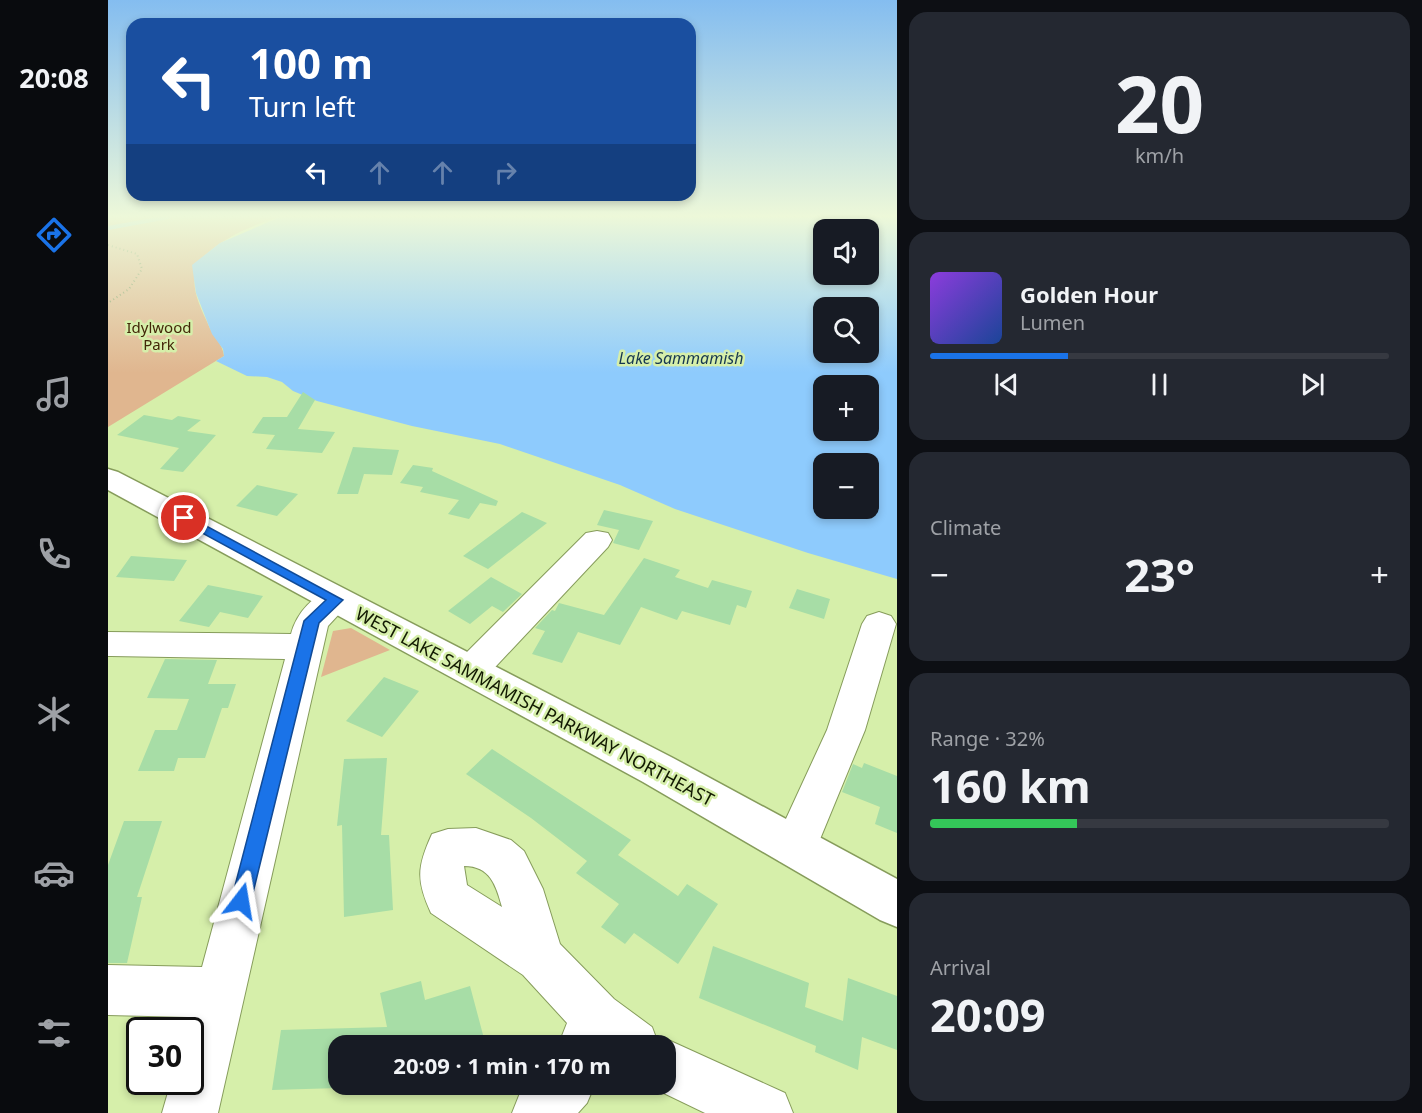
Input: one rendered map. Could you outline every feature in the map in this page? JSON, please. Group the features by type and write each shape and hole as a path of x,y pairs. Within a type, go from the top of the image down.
{"main road":[{"name":"WEST LAKE SAMMAMISH PARKWAY NORTHEAST","path":"108,478 471,670 897,904"}],"street":[{"path":"471,670 597,540"},
{"path":"190,1113 304,647 312,621 336,600"},
{"path":"795,847 846,730 879,624"},
{"path":"111,644 304,647"},
{"path":"540,958 603,1035"},
{"path":"108,990 218,993"},
{"path":"676,1071 765,1113"},
{"path":"540,1113 557,1095"}],"path":[{"path":"108,303 133,286 139,278 141,269"}],"green space":[{"name":"Idylwood Park","path":"108,269 197,269 194,281 196,294 210,328 222,347 224,356 108,427"},
{"path":"351,628 390,650 321,677 333,631"}],"water":[{"name":"Lake Sammamish","path":"193,269 813,269 813,285 879,285 879,269 897,269 897,579 808,553 675,509 620,485 500,444 412,426 317,401 293,391 282,382 267,377 247,376 216,361 224,356 223,349 212,334 196,293"}],"building":[{"path":"303,392 315,400 298,429 335,432 322,453 266,449 275,435 252,433 263,417 287,417"},
{"path":"144,415 172,420 178,416 201,420 187,431 216,435 183,472 160,469 179,448 117,435"},
{"path":"353,447 399,450 392,475 364,474 358,494 337,494"},
{"path":"413,465 433,468 432,471 498,501 496,506 480,503 469,519 448,514 459,500 420,492 423,487 400,483"},
{"path":"257,485 298,494 277,516 236,506"},
{"path":"604,510 653,521 639,550 613,543 619,530 597,525"},
{"path":"522,512 547,523 488,569 463,556"},
{"path":"131,556 187,560 174,581 116,577"},
{"path":"644,558 680,570 675,577 708,588 712,580 752,591 746,608 737,605 730,625 682,611 677,620 641,607 620,645 578,632 562,663 532,654 545,631 535,628 552,610 555,611 559,603 604,615"},
{"path":"491,577 522,594 503,612 492,606 470,624 448,611"},
{"path":"208,585 263,596 248,618 220,612 209,627 179,621"},
{"path":"797,589 830,599 824,619 789,608"},
{"path":"165,659 217,660 208,684 236,684 228,708 222,708 205,758 178,758 174,771 138,771 155,730 177,730 189,699 147,698"},
{"path":"384,677 419,691 382,737 346,721"},
{"path":"492,749 631,840 618,855 678,896 687,884 718,904 678,964 634,933 625,944 601,927 619,904 576,873 587,861 531,818 466,774"},
{"path":"387,758 381,835 389,835 393,910 344,917 342,825 337,826 344,759"},
{"path":"864,763 897,776 897,833 875,824 880,807 842,792 853,764 862,768"},
{"path":"124,821 162,821 137,897 142,897 127,963 108,963 108,865"},
{"path":"713,946 809,983 805,1007 843,1021 848,978 897,996 897,1050 862,1037 858,1070 815,1052 816,1046 699,998"},
{"path":"421,981 425,1000 470,986 483,1035 328,1035 328,1088 272,1090 281,1030 387,1027 380,993"}],"route":[{"path":"184,518 253,558 336,600 312,621 241,901"}]}
